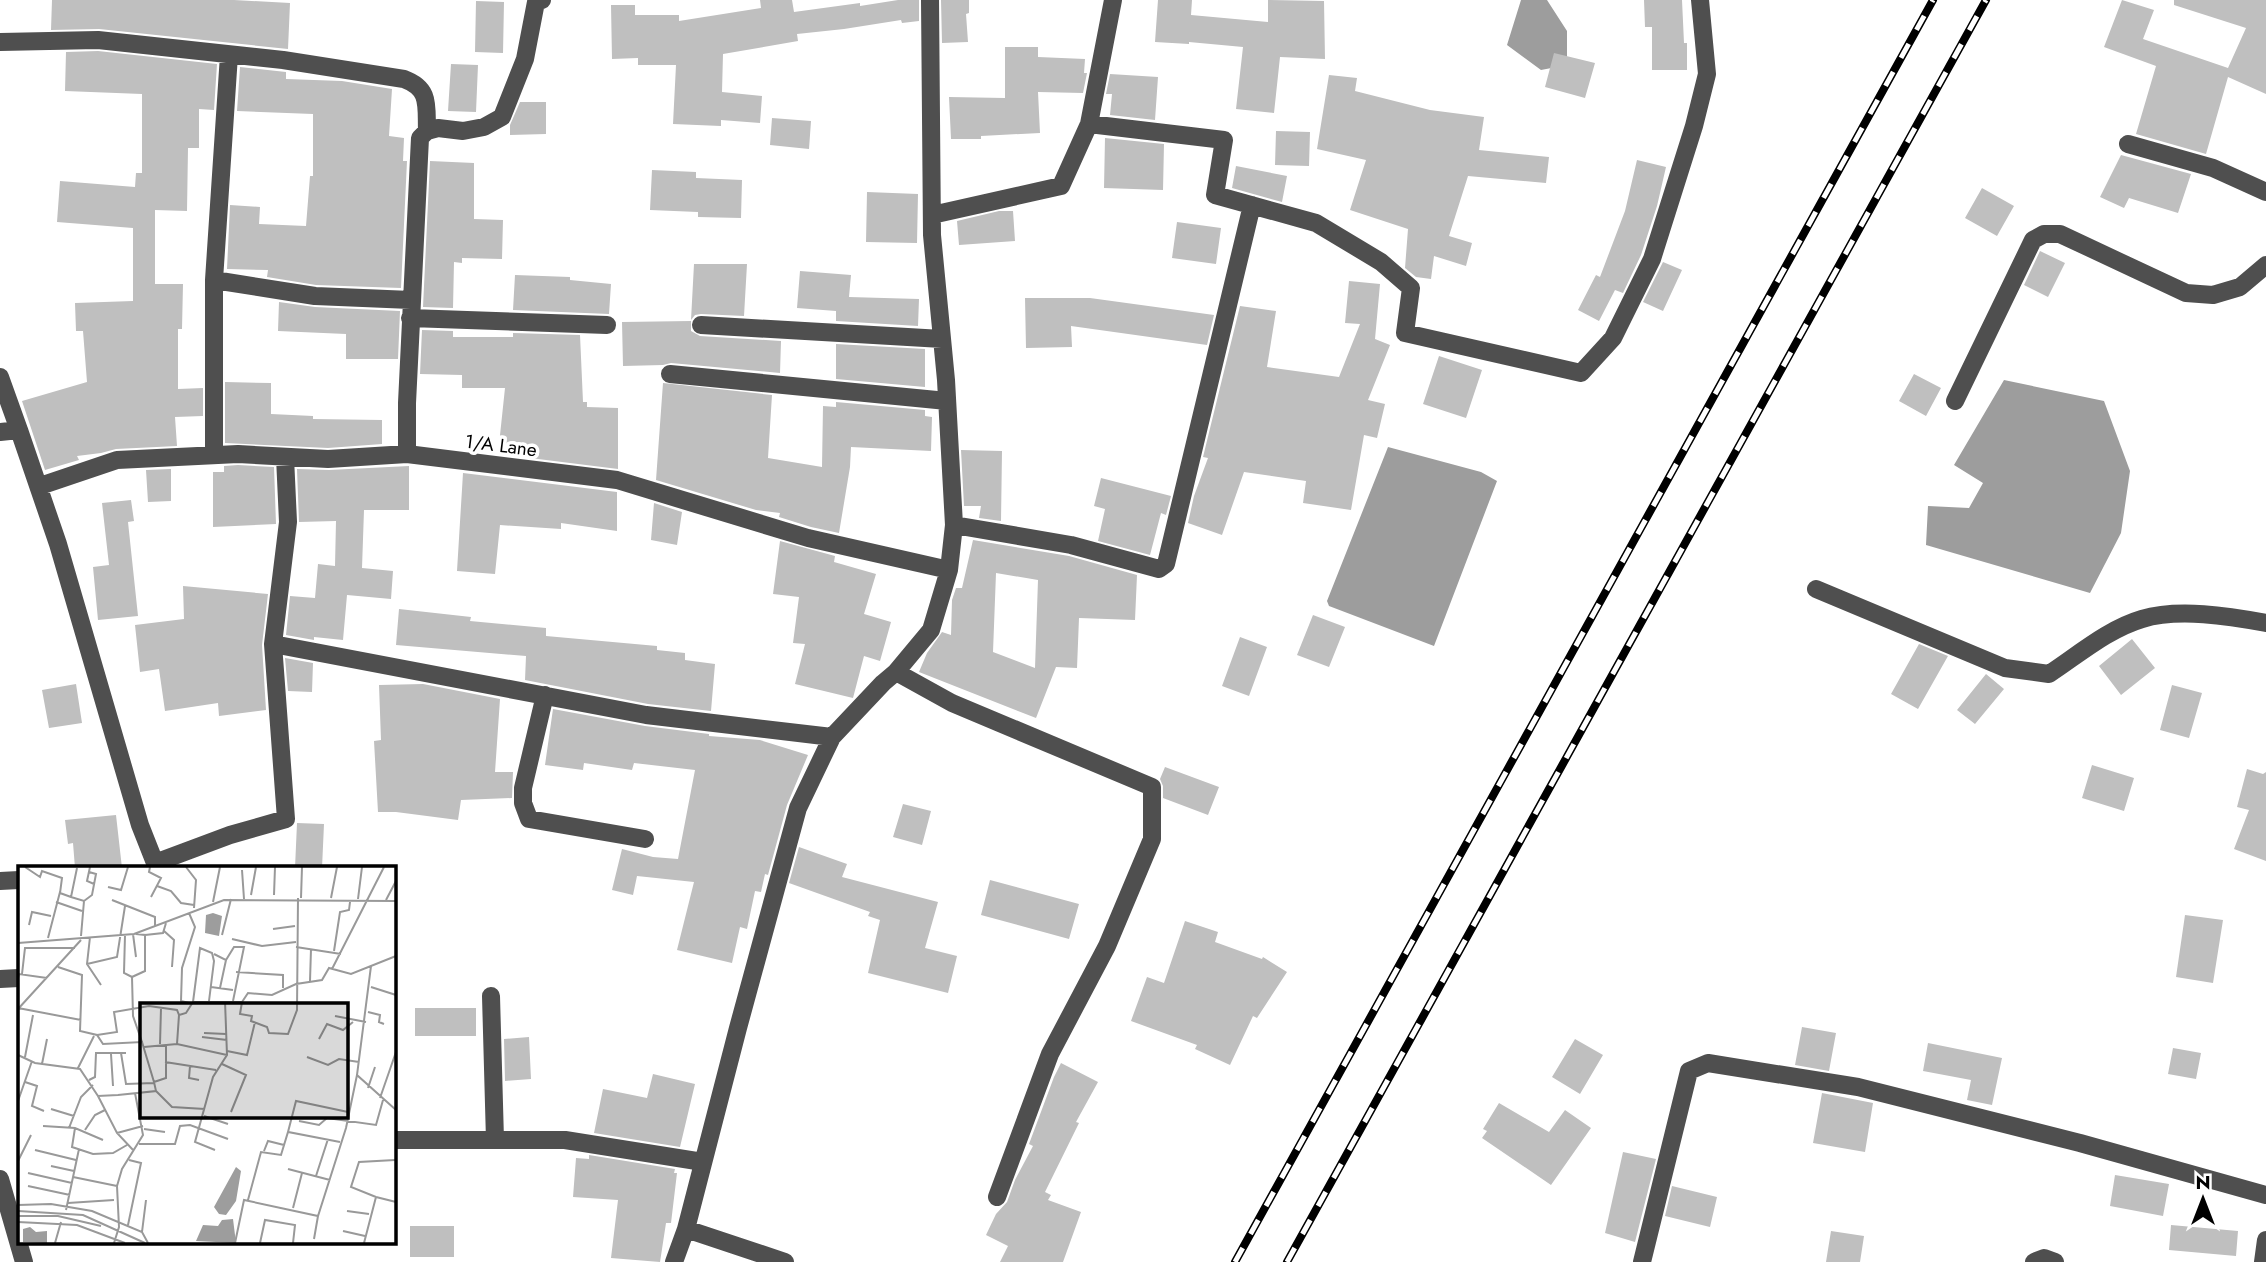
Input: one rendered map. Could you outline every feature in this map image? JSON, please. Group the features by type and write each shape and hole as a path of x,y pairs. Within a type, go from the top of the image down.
{"street":[{"path":"674,1262 686,1229 798,808 832,737 896,672 931,630 948,570 954,525 932,215 930,0"},
{"path":"932,215 1061,186 1089,124 1113,0"},
{"path":"1089,124 1224,140 1216,195 1316,223 1381,262 1411,288 1405,333 1581,373 1613,338 1657,245 1694,126 1707,74 1700,0"},
{"path":"407,454 410,318 420,138 427,131 438,128 463,131 484,127 502,117 525,59 535,1"},
{"path":"0,42 98,40 283,60 404,79 415,83 425,96 427,131"},
{"path":"214,455 214,281 229,55"},
{"path":"2128,144 2213,168 2266,192"},
{"path":"954,525 1071,545 1144,567 1159,569 1166,564 1252,205"},
{"path":"1955,401 2033,240 2044,234 2060,234 2186,293 2213,295 2240,287 2266,265"},
{"path":"214,281 315,296 411,300"},
{"path":"410,318 607,325"},
{"path":"701,325 942,339"},
{"path":"670,374 947,401"},
{"path":"0,377 40,486 140,825 156,865 230,835 286,819 273,644 288,522 285,457"},
{"path":"0,432 19,430"},
{"name":"1/A Lane","path":"40,486 117,460 214,455 328,459 407,454 617,480 808,538 948,570"},
{"path":"1816,589 2005,668 2049,674 2106,636 2140,619 2165,613 2240,618 2266,623"},
{"path":"273,644 646,715 832,737"},
{"path":"896,672 952,703 1152,787 1152,839 1107,946 1050,1054 997,1197"},
{"path":"545,695 523,788 523,803 530,819 645,839"},
{"path":"0,881 18,880"},
{"path":"0,979 18,978"},
{"path":"491,996 495,1140"},
{"path":"1643,1262 1689,1071 1708,1063 1858,1087 2067,1140 2266,1195"},
{"path":"396,1140 565,1140 703,1162"},
{"path":"0,1179 18,1241"},
{"path":"686,1229 785,1262"},
{"path":"2263,1262 2266,1240"},
{"path":"19,1244 24,1262"},
{"path":"2034,1262 2044,1258 2055,1262"}],"shaded area":[{"path":"1521,0 1547,0 1567,31 1567,65 1541,70 1507,45"},
{"path":"2004,380 2104,401 2130,471 2121,533 2090,593 1926,545 1928,506 1969,508 1983,483 1954,465"},
{"path":"1388,447 1481,472 1497,481 1434,646 1329,606 1327,601"}],"building":[{"path":"52,0 234,0 290,3 288,49 99,29 51,30"},
{"path":"760,0 792,0 794,12 860,3 860,6 898,0 919,0 919,21 902,23 901,20 797,34 798,41 723,54 722,92 762,96 760,123 721,120 721,126 673,124 676,65 638,65 638,58 612,59 611,5 635,5 635,15 679,15 679,21 761,8"},
{"path":"941,0 969,0 969,13 966,14 968,42 942,43"},
{"path":"1158,0 1192,0 1191,15 1268,22 1268,0 1324,1 1325,59 1280,57 1274,113 1236,109 1243,47 1155,42"},
{"path":"1644,0 1682,0 1687,70 1652,70 1652,27 1645,27"},
{"path":"2122,0 2154,10 2143,39 2228,68 2246,28 2174,5 2174,0 2266,0 2266,94 2228,77 2206,154 2136,134 2156,66 2104,47"},
{"path":"476,1 504,2 503,53 475,52"},
{"path":"1005,47 1038,47 1038,57 1085,59 1084,73 1087,73 1083,93 1038,92 1040,133 951,139 949,97 1005,98"},
{"path":"98,51 217,64 214,110 199,109 199,148 188,148 187,211 155,210 155,284 183,284 182,329 178,329 178,389 203,388 203,416 175,417 177,446 116,449 77,456 79,460 45,470 22,401 87,382 83,331 76,331 75,303 133,301 133,228 57,222 60,181 135,187 136,173 142,173 142,94 65,91 66,52"},
{"path":"1554,53 1595,63 1585,98 1545,87"},
{"path":"451,64 478,65 476,112 448,111"},
{"path":"240,67 286,72 286,79 342,81 392,89 389,136 404,138 403,161 407,161 401,288 316,285 267,277 268,270 227,269 230,205 260,207 259,224 306,226 310,176 313,176 313,114 237,111"},
{"path":"1110,74 1158,77 1155,120 1110,115 1112,94 1106,94"},
{"path":"1329,75 1357,78 1355,91 1430,110 1484,117 1479,150 1549,157 1546,183 1468,176 1449,236 1472,243 1466,266 1434,256 1431,279 1416,277 1405,268 1408,229 1350,210 1366,160 1317,149"},
{"path":"520,102 546,102 546,134 510,135 510,125"},
{"path":"772,118 811,121 809,149 770,145"},
{"path":"1276,131 1310,132 1309,166 1275,165"},
{"path":"1105,138 1164,144 1163,190 1104,188"},
{"path":"2121,155 2191,174 2178,213 2129,198 2124,208 2100,197"},
{"path":"1637,160 1666,167 1657,206 1641,255 1623,293 1615,290 1599,321 1578,310 1596,275 1600,277 1625,211"},
{"path":"430,161 474,163 474,219 503,220 502,259 462,258 462,263 454,262 453,308 423,307"},
{"path":"1236,166 1287,176 1282,202 1232,188"},
{"path":"652,170 696,172 696,178 742,180 741,218 698,217 698,212 650,210"},
{"path":"1982,188 2014,206 1997,236 1965,218"},
{"path":"867,192 918,194 917,243 866,242"},
{"path":"999,211 1013,211 1015,241 959,245 957,221"},
{"path":"1177,222 1221,228 1216,264 1172,258"},
{"path":"2040,251 2065,263 2048,297 2024,285"},
{"path":"1663,262 1682,270 1663,311 1643,302"},
{"path":"694,264 747,264 744,316 701,314 695,315 691,320"},
{"path":"800,271 851,275 849,297 919,299 918,326 836,321 836,311 797,308"},
{"path":"515,275 570,277 570,280 611,284 609,314 513,310"},
{"path":"1349,281 1380,284 1375,339 1390,345 1368,400 1385,404 1377,438 1364,435 1351,510 1303,503 1306,481 1244,472 1222,535 1188,523 1194,496 1208,458 1203,457 1240,306 1276,311 1267,367 1339,377 1360,324 1345,323"},
{"path":"1025,298 1090,298 1214,315 1207,345 1071,326 1072,347 1026,348"},
{"path":"279,302 315,307 400,311 398,359 346,359 346,334 278,331"},
{"path":"691,321 691,331 700,336 781,341 780,373 671,363 623,366 622,322"},
{"path":"422,330 453,331 453,337 513,337 513,333 580,335 583,402 587,402 587,407 618,408 618,469 498,454 505,388 462,388 462,375 420,374"},
{"path":"836,344 925,349 925,387 836,379"},
{"path":"1439,356 1482,370 1466,418 1423,404"},
{"path":"1914,374 1941,388 1926,416 1899,401"},
{"path":"225,382 271,383 271,414 313,416 313,419 382,420 382,444 328,448 225,443"},
{"path":"663,383 772,395 768,458 822,467 823,406 836,407 836,402 925,410 925,416 932,417 931,451 851,447 839,533 811,527 779,517 780,513 756,510 656,480"},
{"path":"961,450 1002,451 1001,521 979,518 981,506 964,506"},
{"path":"224,466 274,467 276,524 213,527 213,472 224,472"},
{"path":"409,466 409,510 364,510 362,568 393,571 391,599 347,595 343,640 314,637 314,640 286,635 290,596 315,598 318,564 335,566 336,521 299,522 297,469"},
{"path":"171,469 171,501 148,502 146,470"},
{"path":"463,473 617,492 617,531 561,523 561,529 500,525 495,574 457,571"},
{"path":"1101,478 1171,496 1166,515 1161,513 1150,555 1098,541 1105,509 1094,506"},
{"path":"131,500 134,521 128,522 138,616 98,620 93,567 109,565 102,503"},
{"path":"654,503 682,512 677,545 651,540"},
{"path":"973,540 1069,556 1137,575 1135,620 1079,618 1077,668 1056,667 1036,718 919,672 927,653 942,632 951,635 952,600 956,588 962,588","holes":["996,573 1038,580 1035,668 993,652"]},
{"path":"780,541 835,556 834,562 876,574 864,614 891,622 880,661 864,656 853,698 795,684 805,644 793,643 799,597 773,594"},
{"path":"183,586 268,594 262,645 266,710 219,716 218,703 165,711 159,669 140,672 135,625 184,619"},
{"path":"399,609 471,617 470,621 546,628 546,636 657,646 657,650 685,653 685,660 715,664 711,711 648,704 525,680 526,656 396,645"},
{"path":"1313,615 1345,627 1329,667 1297,655"},
{"path":"1240,637 1267,647 1249,696 1222,686"},
{"path":"2132,639 2155,668 2121,695 2099,666"},
{"path":"1919,644 1948,656 1918,709 1891,694"},
{"path":"285,658 313,663 312,692 288,691"},
{"path":"1986,674 2004,689 1975,724 1957,710"},
{"path":"76,684 82,723 49,728 42,690"},
{"path":"423,684 500,699 495,772 513,772 512,798 461,800 458,820 378,812 374,741 381,740 379,685"},
{"path":"2172,685 2202,693 2189,738 2160,730"},
{"path":"553,709 709,736 760,740 808,755 787,805 768,875 765,874 761,892 755,891 747,929 740,927 732,963 677,950 694,882 637,876 633,895 612,890 622,849 653,857 678,859 695,770 634,763 632,770 584,763 583,770 545,765"},
{"path":"2092,765 2134,778 2124,811 2082,798"},
{"path":"1165,767 1219,787 1208,815 1163,798 1160,779"},
{"path":"2247,769 2263,774 2266,772 2266,861 2234,849 2249,810 2237,807"},
{"path":"903,804 931,811 922,845 893,837"},
{"path":"116,815 122,866 75,866 73,843 68,844 65,820"},
{"path":"297,823 324,824 322,866 295,866"},
{"path":"799,847 847,864 842,877 938,902 925,948 957,956 948,993 868,973 880,920 868,916 870,912 789,883"},
{"path":"990,880 1079,904 1069,939 981,915"},
{"path":"2185,915 2223,920 2213,983 2176,977"},
{"path":"1185,921 1218,932 1215,942 1262,959 1263,957 1287,972 1257,1018 1253,1016 1230,1065 1195,1049 1197,1045 1131,1021 1147,977 1164,983"},
{"path":"415,1008 476,1008 476,1036 415,1036"},
{"path":"1802,1027 1836,1033 1829,1071 1795,1065"},
{"path":"529,1037 531,1079 505,1081 504,1039"},
{"path":"1575,1039 1603,1055 1580,1094 1552,1077"},
{"path":"1928,1043 2002,1058 1992,1105 1967,1100 1971,1080 1923,1071"},
{"path":"2173,1048 2201,1053 2196,1079 2168,1074"},
{"path":"1061,1063 1098,1082 1076,1122 1079,1123 1045,1192 1051,1195 1048,1200 1081,1212 1063,1262 1000,1262 1008,1246 986,1235 996,1214 1007,1202 1033,1146 1029,1144"},
{"path":"653,1074 695,1084 680,1147 594,1133 603,1089 647,1098"},
{"path":"1822,1093 1873,1103 1865,1152 1813,1143"},
{"path":"1499,1103 1549,1132 1565,1110 1591,1128 1551,1185 1482,1138 1487,1131 1483,1129"},
{"path":"1623,1152 1656,1159 1635,1242 1605,1233"},
{"path":"589,1155 675,1169 674,1173 677,1173 671,1223 666,1223 660,1262 611,1258 618,1200 573,1197 576,1158 589,1159"},
{"path":"2115,1175 2169,1184 2163,1216 2110,1206"},
{"path":"1672,1186 1717,1197 1710,1227 1665,1216"},
{"path":"2171,1225 2238,1231 2236,1256 2169,1250"},
{"path":"410,1226 454,1226 454,1257 410,1257"},
{"path":"1831,1231 1864,1236 1860,1262 1826,1262"}],"railway":[{"path":"1235,1262 1933,0"},
{"path":"1287,1262 1986,0"}]}
